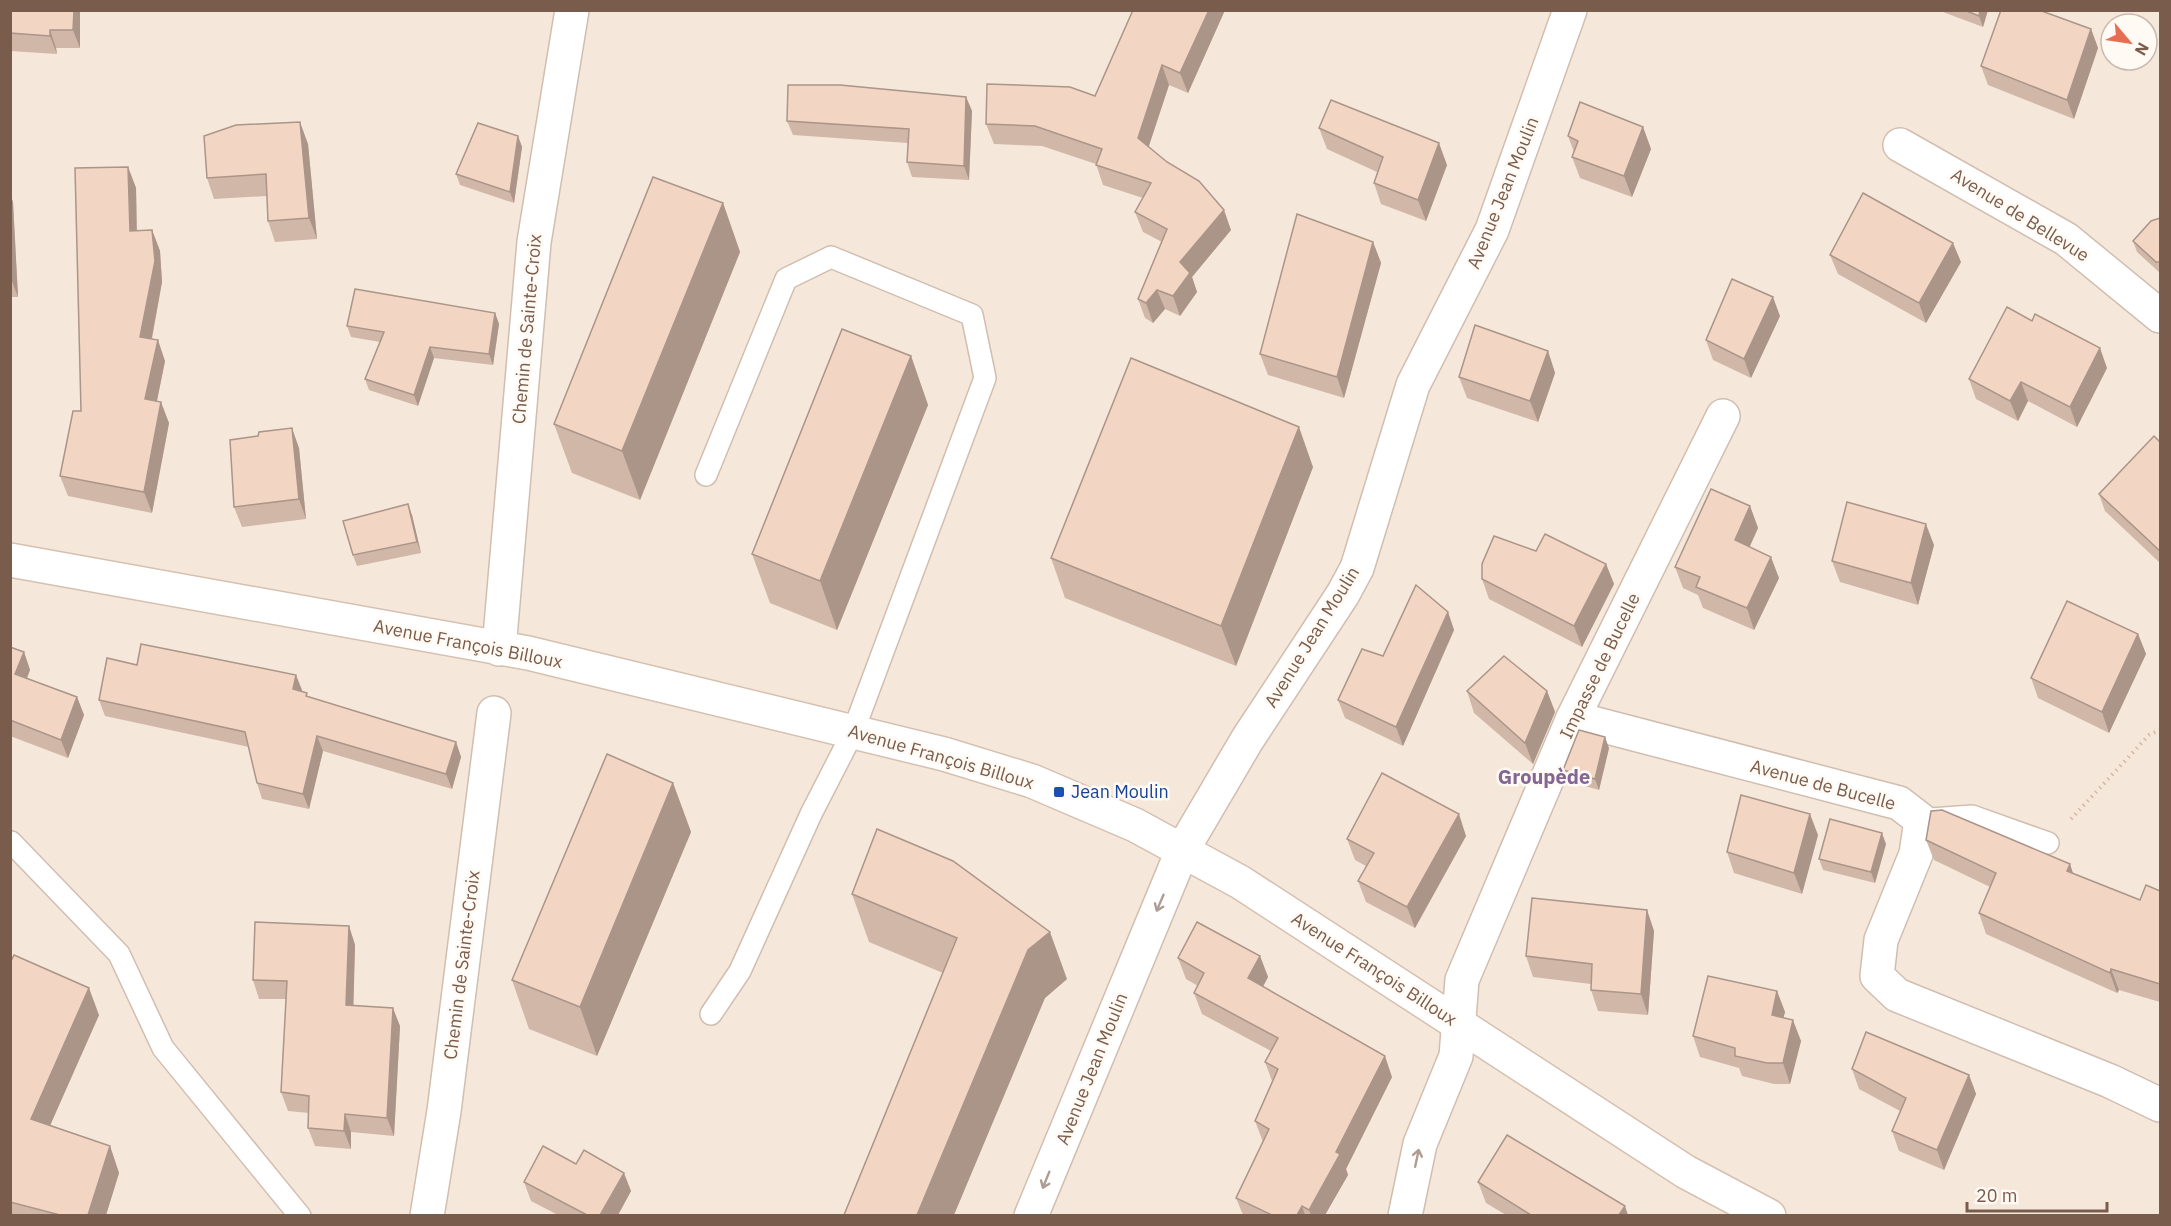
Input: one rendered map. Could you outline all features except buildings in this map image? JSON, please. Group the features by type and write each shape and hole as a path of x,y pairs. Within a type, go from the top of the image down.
{"street":[{"name":"Chemin de Sainte-Croix","path":"499,649 534,242 572,10"},
{"name":"Avenue Jean Moulin","path":"1031,1215 1183,849 1247,740 1343,594 1357,568 1413,385 1492,230 1570,10"},
{"name":"Avenue de Bellevue","path":"1900,145 2066,239 2160,316"},
{"name":"Impasse de Bucelle","path":"1405,1215 1420,1144 1456,1056 1462,980 1573,718 1723,416"},
{"name":"Avenue François Billoux","path":"10,560 528,653 944,754 1032,782 1135,825 1183,849 1240,882 1686,1172 1769,1215"},
{"name":"Chemin de Sainte-Croix","path":"427,1215 444,1111 494,713"},
{"name":"Avenue de Bucelle","path":"1573,718 1899,803 1922,820"},
{"path":"1922,820 1916,854 1881,940 1877,976 1897,995 2110,1081 2160,1105"}],"lane":[{"path":"706,475 786,279 831,257 972,315 985,378 853,732 811,814 740,971 711,1014"},
{"path":"1922,820 1972,816 2048,843"},
{"path":"11,842 119,954 163,1048 300,1215"}],"path":[{"path":"2048,843 2150,735 2160,730"}],"shaded area":[{"path":"10,11 2160,11 2160,1215 11,1215"}],"place":[{"name":"Jean Moulin","path":"1059,792"}],"district":[{"name":"Groupède","path":"1544,777"}]}
